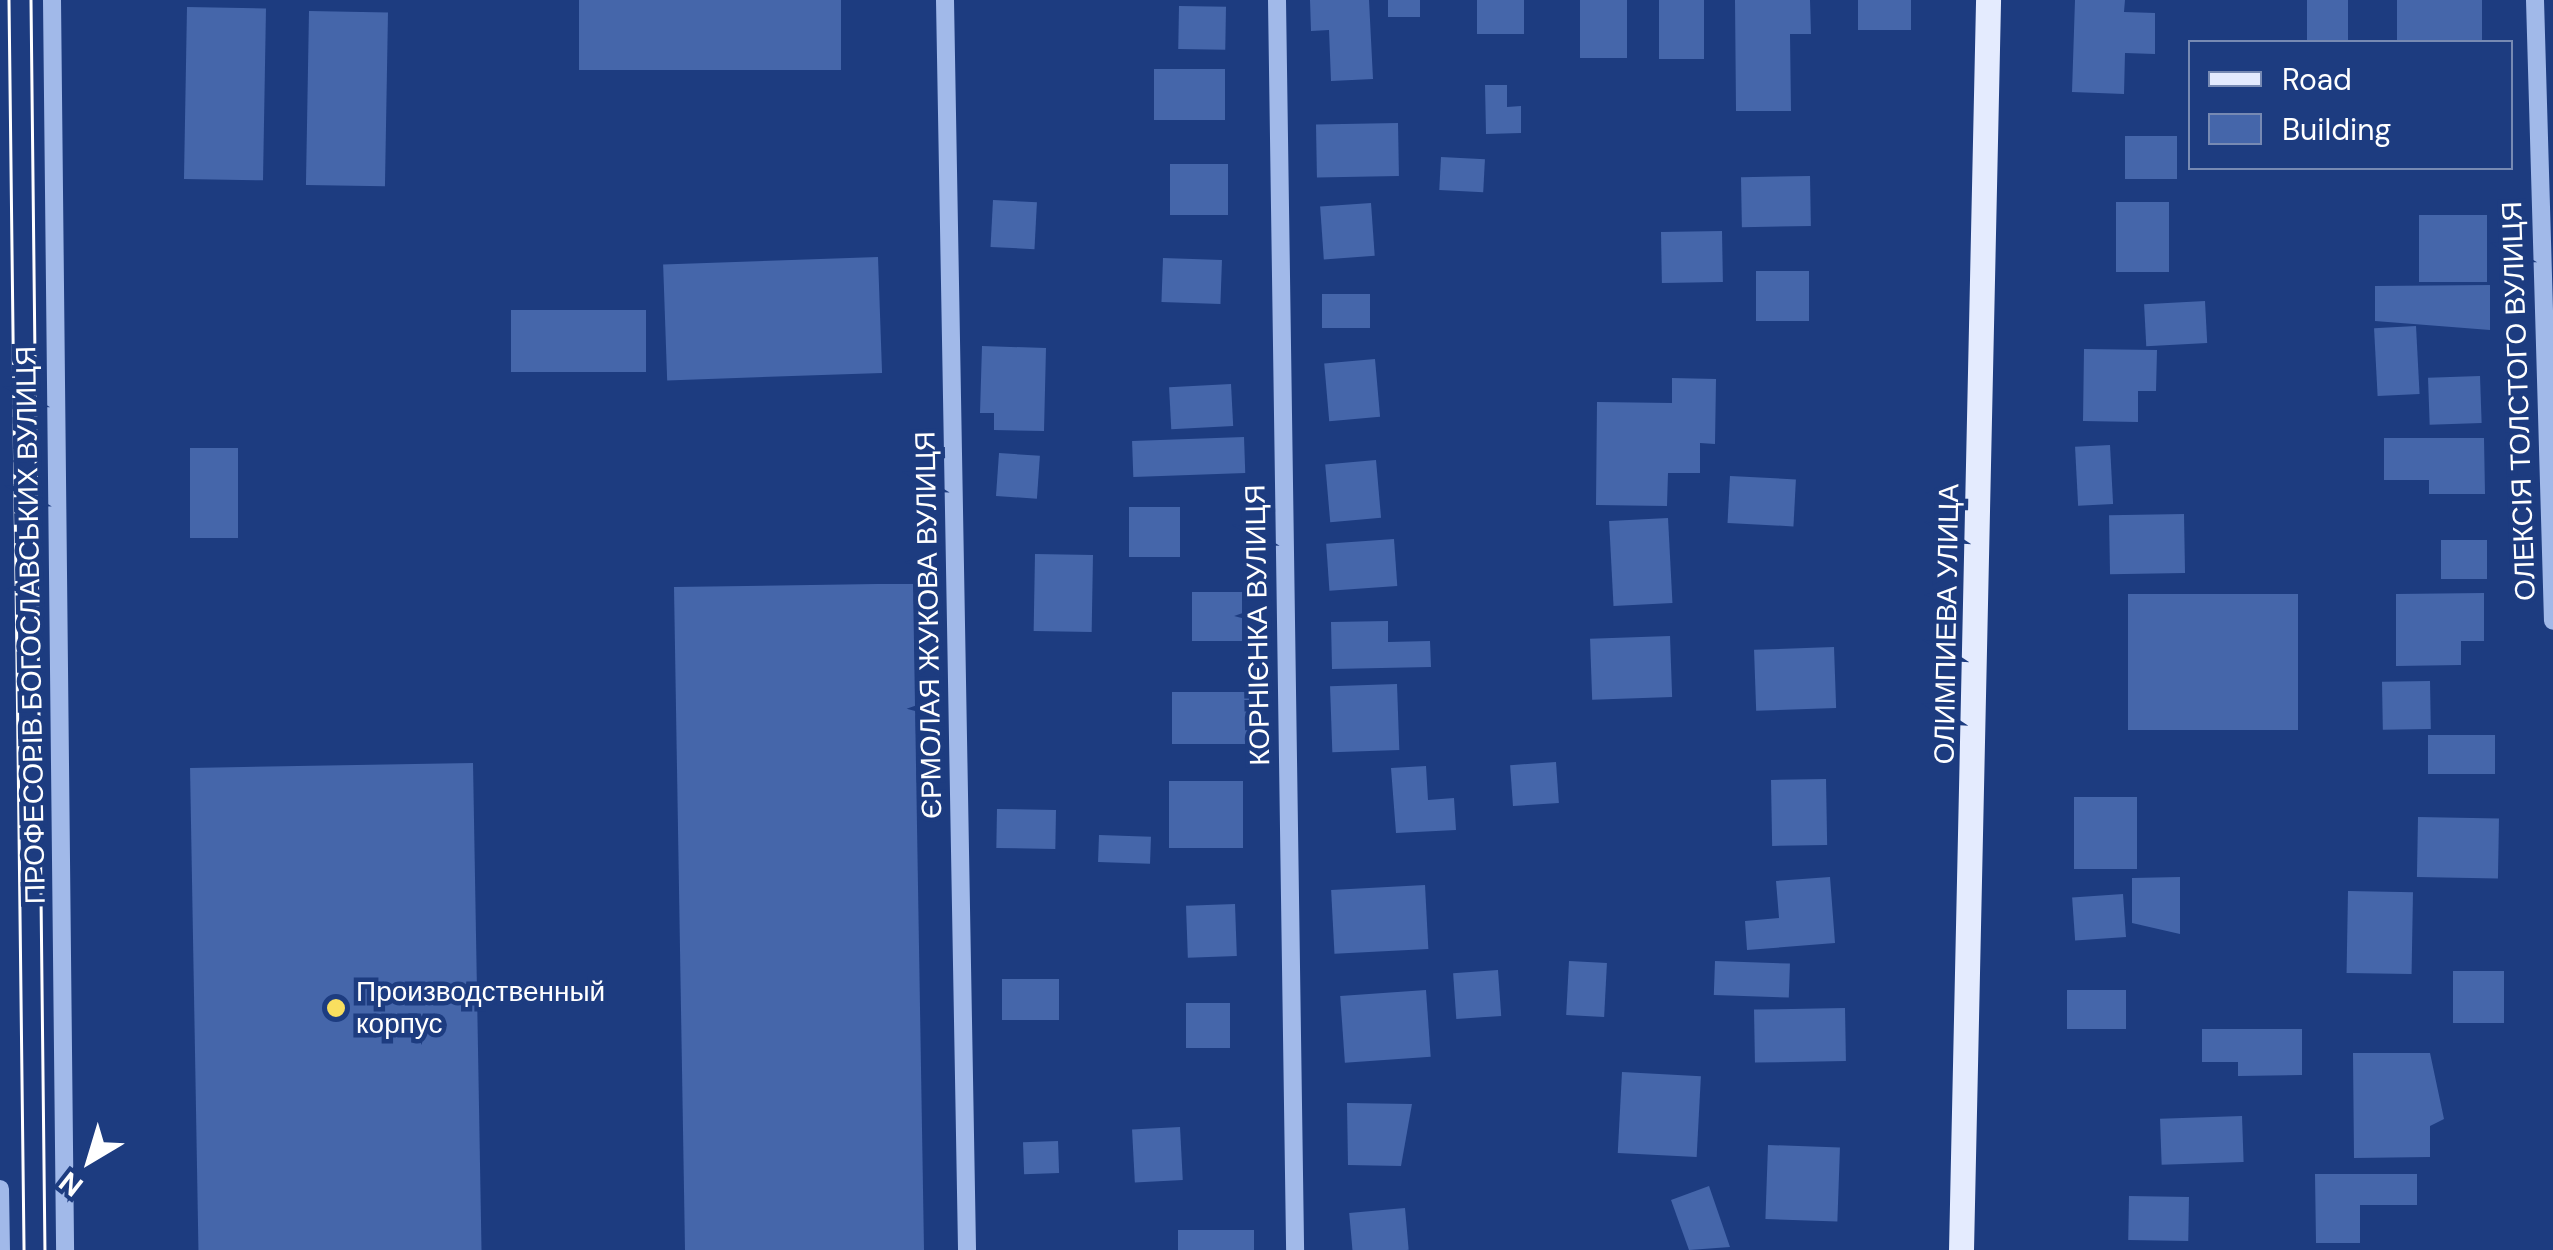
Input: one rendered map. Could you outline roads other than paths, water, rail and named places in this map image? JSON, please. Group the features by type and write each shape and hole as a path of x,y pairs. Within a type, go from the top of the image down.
{"main road":[{"name":"ОЛИМПИЕВА УЛИЦА","path":"1961,1250 1988,0"}],"street":[{"name":"ПРОФЕСОРІВ БОГОСЛАВСЬКИХ ВУЛИЦЯ","path":"52,0 65,1250"},
{"name":"ЄРМОЛАЯ ЖУКОВА ВУЛИЦЯ","path":"945,0 968,1250"},
{"name":"КОРНІЄНКА ВУЛИЦЯ","path":"1277,0 1294,1250"},
{"name":"ОЛЕКСІЯ ТОЛСТОГО ВУЛИЦЯ","path":"2535,0 2553,621"},
{"path":"0,1189 1,1250"}],"tram line":[{"path":"9,0 24,1250"},
{"path":"31,0 45,1250"}],"place":[{"name":"Производственный корпус","path":"336,1008"}]}
